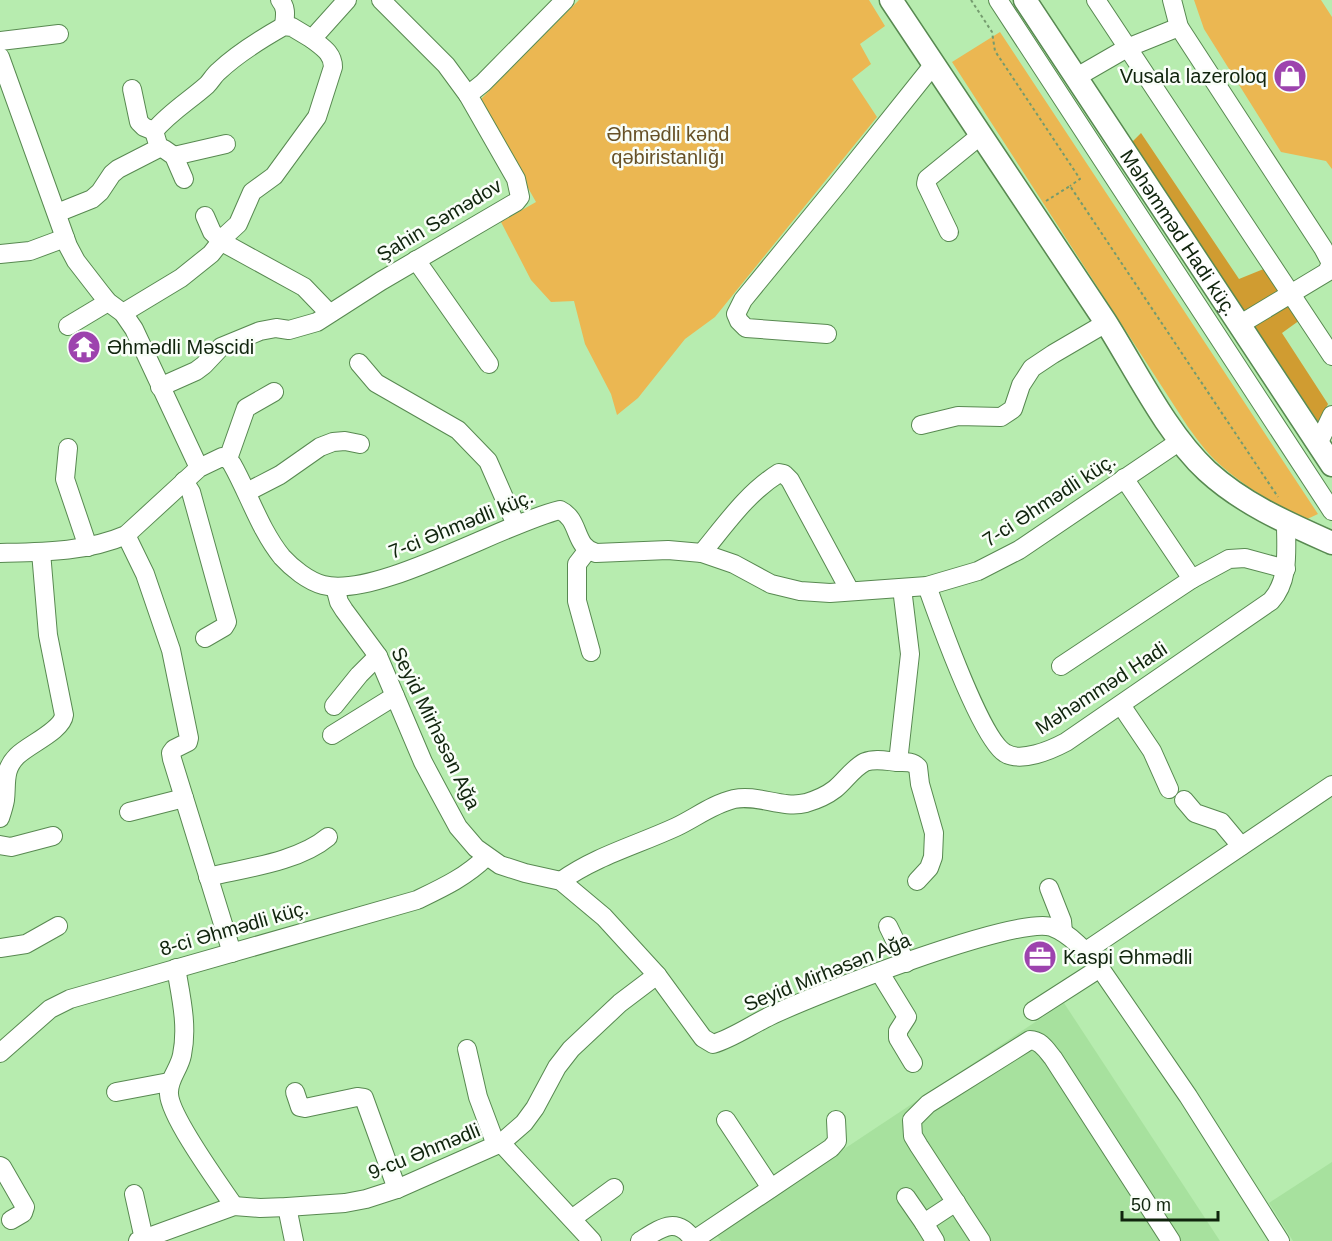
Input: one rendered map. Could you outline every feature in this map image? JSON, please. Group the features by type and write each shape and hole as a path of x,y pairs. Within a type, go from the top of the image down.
{"main road":[{"path":"891,0 1106,323 1180,441 1205,469 1231,492 1286,523 1332,543"},
{"name":"Məhəmməd Hadi küç.","path":"1025,0 1332,465"}],"street":[{"path":"280,0 284,4 284,26"},
{"path":"312,39 347,0"},
{"path":"381,0 446,65 468,95 483,82 555,3"},
{"path":"998,0 1332,511"},
{"path":"1096,0 1332,356"},
{"path":"1172,0 1179,27 1328,244 1331,264 1327,272 1239,325"},
{"path":"68,326 181,278 211,254 242,218 247,199 252,192 273,176 290,157 317,117 333,67 330,54 312,39 292,27 284,26 255,43 218,71 208,84 177,107 162,145"},
{"path":"1075,78 1127,48 1179,27"},
{"path":"0,41 59,34"},
{"path":"0,57 65,238 76,261 134,329 199,468"},
{"path":"828,334 746,328 736,314 743,300 934,64"},
{"path":"132,89 139,122 162,145 184,179"},
{"name":"Şahin Səmədov","path":"160,387 196,371 221,348 260,331 276,328 289,330 317,322 416,260 516,202 520,197 516,179 468,95"},
{"path":"949,232 926,184 927,179 981,135"},
{"path":"57,213 92,199 118,169 162,145 226,144"},
{"path":"205,216 212,232 222,242 304,287 329,313"},
{"path":"0,254 30,251 65,238"},
{"path":"416,260 489,364"},
{"path":"921,425 958,416 1000,417 1013,409 1021,385 1032,368 1106,323"},
{"path":"359,363 376,383 458,430 488,461 516,525"},
{"path":"228,459 246,408 274,392"},
{"path":"1318,444 1332,415"},
{"path":"247,492 280,476 320,447 333,442 345,441 360,444"},
{"name":"7-ci Əhmədli küç.","path":"335,587 360,584 395,575 516,525 560,510 571,518 587,551 596,553 668,550 702,553 734,564 771,584 800,591 830,593 927,586 978,572 1019,550 1180,441"},
{"path":"68,448 65,479 88,547"},
{"path":"0,553 41,552 111,542 126,535 199,468 222,457 228,459 282,557 307,578 322,585 335,587"},
{"path":"702,553 743,502 763,483 779,473 784,474 790,480 850,591"},
{"path":"1124,478 1192,579"},
{"path":"184,481 194,502 226,622 224,627 205,638"},
{"name":"Məhəmməd Hadi","path":"927,586 950,649 985,728 995,744 1006,754 1019,756 1046,753 1121,705 1271,601 1284,582 1286,523"},
{"path":"126,535 145,574 171,650 189,738 188,742 171,753 232,952"},
{"path":"587,551 577,564 577,601 591,652"},
{"path":"0,818 5,801 5,777 14,759 63,722 64,715 48,635 41,552"},
{"path":"1061,666 1192,579 1229,559 1245,558 1286,569"},
{"name":"Seyid Mirhəsən Ağa","path":"335,587 339,602 378,656 423,762 458,827 486,857 500,865 561,881 604,917 657,975 704,1038 713,1044 724,1041 769,1016 952,947 1023,927 1050,926 1063,932 1086,951 1100,968 1188,1096 1280,1241"},
{"path":"898,762 910,654 902,588"},
{"path":"334,706 358,675 378,656"},
{"path":"332,735 395,696"},
{"path":"1121,705 1152,751 1169,789"},
{"path":"561,881 576,870 734,799 756,799 791,805 823,797 834,790 856,768 873,760 910,762 918,767 920,784 934,833 933,856 929,868 917,880"},
{"path":"1086,951 1332,785"},
{"path":"129,812 184,798"},
{"path":"1184,800 1195,813 1221,822 1241,846"},
{"path":"0,845 11,847 52,836"},
{"path":"208,877 295,855 316,847 328,837"},
{"name":"8-ci Əhmədli küç.","path":"0,1053 50,1009 70,999 417,900 449,885 474,869 486,857"},
{"path":"1049,888 1062,921 1063,932"},
{"path":"0,948 26,944 58,926"},
{"path":"888,926 906,963"},
{"path":"176,968 185,1022 184,1041 181,1058 169,1082 169,1097 175,1115 234,1206"},
{"path":"1034,1011 1100,968"},
{"path":"880,973 907,1017 898,1031 898,1038 913,1063"},
{"name":"9-cu Əhmədli","path":"141,1240 234,1206 287,1207 345,1203 366,1199 397,1189 499,1144 524,1123 536,1108 557,1067 571,1049 621,1003 657,975"},
{"path":"981,1241 913,1136 912,1120 928,1104 1030,1040 1035,1040 1053,1058 1172,1241"},
{"path":"467,1049 478,1097 499,1144 573,1218 592,1241"},
{"path":"116,1092 169,1082"},
{"path":"295,1092 300,1107 304,1108 357,1097 364,1098 397,1189"},
{"path":"726,1120 771,1188"},
{"path":"640,1241 661,1228 675,1225 692,1237 831,1148 837,1141 836,1120"},
{"path":"0,1166 25,1207 23,1213 11,1220"},
{"path":"573,1218 614,1188"},
{"path":"134,1194 141,1240"},
{"path":"906,1197 935,1241"},
{"path":"924,1223 956,1202"},
{"path":"287,1207 294,1241"}],"path":[{"path":"971,0 992,32 995,51 1080,179 1031,211"},
{"path":"1070,186 1286,510 1286,523"}],"shaded area":[{"path":"1141,133 1239,279 1266,268 1300,320 1282,333 1328,404 1319,423 1132,142"},
{"path":"1064,1003 1220,1241 721,1241 716,1234"},
{"path":"1332,1162 1332,1241 1293,1241 1269,1203"}],"green space":[{"name":"Əhmədli kənd qəbiristanlığı","path":"579,0 869,0 885,26 860,44 871,64 852,79 877,117 715,317 685,339 638,398 617,415 611,394 585,344 574,301 551,302 531,280 501,222 536,202 479,101"},
{"path":"1194,0 1321,0 1332,17 1332,169 1326,161 1281,152 1204,29"},
{"path":"1000,32 1318,514 1303,521 1253,490 1214,459 1188,427 952,62"}],"place":[{"name":"Vusala lazeroloq","path":"1290,76"},
{"name":"Әhmәdli Mәscidi","path":"84,347"},
{"name":"Kaspi Əhmədli","path":"1040,957"}]}
